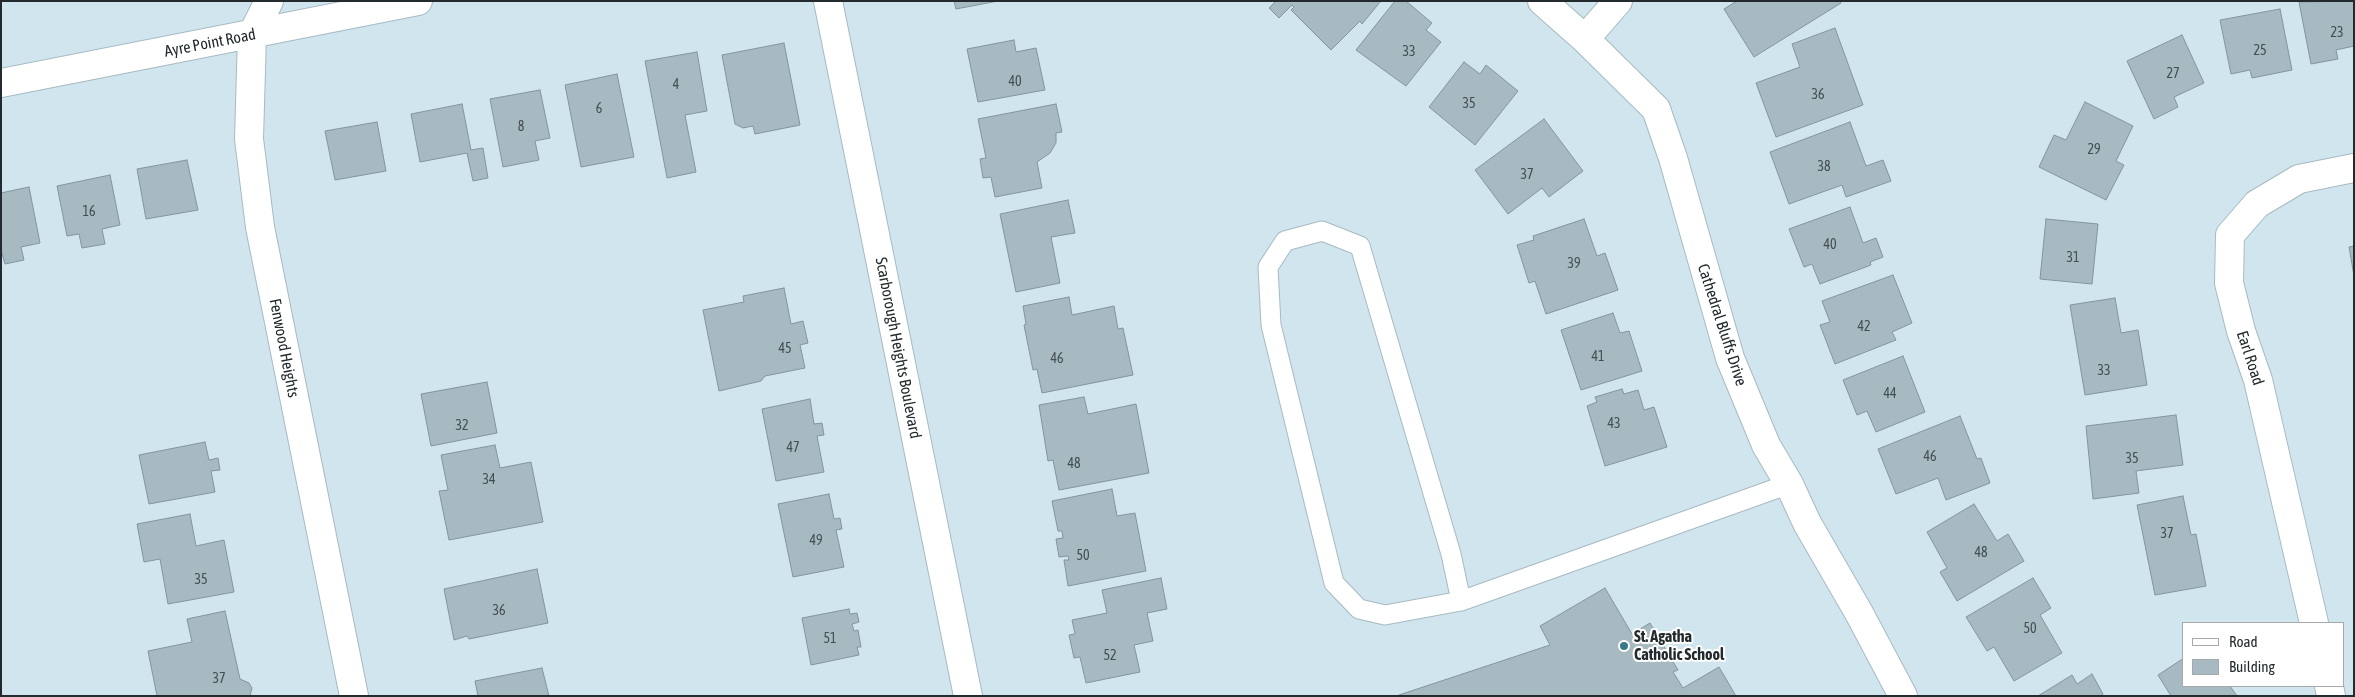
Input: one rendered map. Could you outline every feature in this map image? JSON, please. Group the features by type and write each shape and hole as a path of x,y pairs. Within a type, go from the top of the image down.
{"street":[{"name":"Fenwood Heights","path":"269,1 252,35 249,139 260,227 354,696"},
{"name":"Ayre Point Road","path":"1,83 418,1"},
{"name":"Scarborough Heights Boulevard","path":"828,1 968,696"},
{"name":"Cathedral Bluffs Drive","path":"1542,1 1585,39 1656,109 1673,158 1730,358 1766,445 1789,484 1807,523 1859,613 1902,696"},
{"path":"1585,39 1618,1"},
{"name":"Earl Road","path":"2314,622 2258,380 2241,331 2229,283 2230,236 2257,204 2299,178 2354,168"}],"lane":[{"path":"1461,601 1451,554 1360,246 1322,231 1285,241 1268,267 1271,325 1334,583 1359,609 1385,615 1461,601 1789,484"}],"building":[{"path":"954,1 998,1 956,9"},
{"path":"1276,1 1381,1 1362,24 1360,21 1331,50 1291,10 1294,7 1292,5 1279,18 1269,8"},
{"path":"1395,1 1406,1 1432,23 1426,30 1441,42 1406,86 1356,50"},
{"path":"1737,1 1840,1 1841,3 1754,57 1724,9"},
{"path":"2354,1 2354,46 2336,50 2338,59 2311,64 2299,2"},
{"path":"2280,9 2292,70 2252,78 2250,70 2231,74 2220,20"},
{"path":"1835,28 1863,105 1776,137 1756,83 1800,67 1792,44"},
{"path":"2182,35 2204,83 2174,97 2178,107 2154,119 2127,61"},
{"path":"1014,40 1016,52 1036,48 1045,90 978,102 967,49"},
{"path":"784,43 800,125 755,134 753,126 743,128 735,124 722,55"},
{"path":"697,52 707,111 685,115 696,172 667,178 645,61"},
{"path":"1464,62 1480,74 1486,65 1518,91 1475,145 1429,107"},
{"path":"617,74 634,157 581,167 565,85"},
{"path":"540,90 550,138 535,141 539,160 503,167 490,99"},
{"path":"2085,102 2133,126 2116,161 2124,165 2106,200 2039,167 2054,135 2066,140"},
{"path":"462,104 471,150 483,148 488,178 473,181 467,153 420,162 411,114"},
{"path":"1056,104 1062,132 1056,133 1056,143 1050,153 1037,162 1042,188 995,197 991,177 983,178 980,159 986,158 978,119"},
{"path":"1544,119 1583,171 1549,197 1542,188 1508,214 1475,170"},
{"path":"377,122 386,171 335,180 325,131"},
{"path":"1850,122 1866,166 1883,160 1891,181 1846,197 1842,185 1789,204 1770,152"},
{"path":"187,160 198,210 146,219 137,169"},
{"path":"110,175 120,225 102,229 105,244 82,248 79,234 67,236 57,186"},
{"path":"29,187 40,243 21,247 24,260 5,264 1,250 1,193"},
{"path":"1068,200 1075,233 1051,237 1060,283 1016,292 1000,214"},
{"path":"1850,207 1863,243 1876,238 1883,257 1870,262 1871,265 1820,284 1812,264 1804,267 1789,229"},
{"path":"1584,219 1597,256 1605,253 1618,290 1546,314 1535,281 1529,283 1517,245 1534,240 1533,236"},
{"path":"2046,219 2098,224 2092,284 2040,279"},
{"path":"2354,246 2354,276 2349,247"},
{"path":"1893,275 1912,323 1892,332 1896,340 1835,364 1820,325 1830,322 1822,301"},
{"path":"784,288 791,324 803,321 808,343 800,345 805,368 765,376 761,381 719,391 703,310 744,302 743,296"},
{"path":"1069,297 1072,315 1114,306 1118,329 1123,328 1133,375 1042,393 1037,369 1033,370 1024,325 1026,324 1023,306"},
{"path":"2115,298 2121,333 2138,330 2147,385 2085,395 2070,305"},
{"path":"1613,313 1620,333 1629,331 1642,371 1581,390 1561,330"},
{"path":"1903,356 1925,412 1876,432 1867,411 1857,415 1843,380"},
{"path":"487,382 497,433 431,446 421,394"},
{"path":"1622,389 1624,394 1638,390 1644,410 1654,407 1667,447 1605,466 1587,406 1597,402 1595,397"},
{"path":"1084,397 1088,414 1136,404 1149,473 1059,490 1053,460 1048,461 1039,405"},
{"path":"810,399 814,424 822,423 824,435 817,436 824,472 776,481 762,409"},
{"path":"2176,415 2183,465 2136,471 2139,493 2093,499 2086,426"},
{"path":"1960,416 1977,459 1981,458 1990,483 1946,500 1938,478 1896,494 1878,449"},
{"path":"205,442 209,460 218,458 220,470 211,471 215,492 149,504 139,455"},
{"path":"495,445 500,468 531,462 543,522 449,540 439,491 448,490 441,455"},
{"path":"1112,489 1117,516 1135,513 1146,571 1068,586 1064,560 1069,560 1068,556 1059,557 1056,539 1063,538 1062,531 1058,531 1052,501"},
{"path":"829,494 834,519 840,518 842,529 836,530 844,567 793,577 778,504"},
{"path":"2183,496 2191,535 2196,534 2206,586 2155,595 2137,505"},
{"path":"1974,504 1997,541 2008,534 2024,561 1957,601 1940,572 1947,568 1927,532"},
{"path":"190,514 196,546 224,540 234,592 168,604 160,559 144,562 137,524"},
{"path":"537,569 548,623 469,639 467,636 454,640 444,589"},
{"path":"1161,578 1167,609 1147,613 1153,641 1134,645 1140,672 1086,683 1080,657 1074,658 1069,635 1075,634 1072,620 1107,613 1102,590"},
{"path":"2033,578 2051,608 2040,615 2062,653 2014,681 1994,647 1987,651 1966,617"},
{"path":"1605,588 1632,634 1650,623 1678,670 1673,672 1683,688 1719,667 1736,696 1396,696 1550,645 1540,626"},
{"path":"849,609 850,614 857,613 859,622 852,624 854,631 858,630 861,647 857,647 859,655 811,665 802,618"},
{"path":"225,611 240,679 249,683 252,688 250,696 157,696 148,651 192,642 187,619"},
{"path":"2182,659 2182,687 2231,687 2237,696 2171,696 2158,675"},
{"path":"542,668 549,696 478,696 475,681"},
{"path":"2092,674 2103,694 2100,696 2038,696 2072,675 2077,684"}],"place":[{"name":"St. Agatha Catholic School","path":"1624,646"}]}
